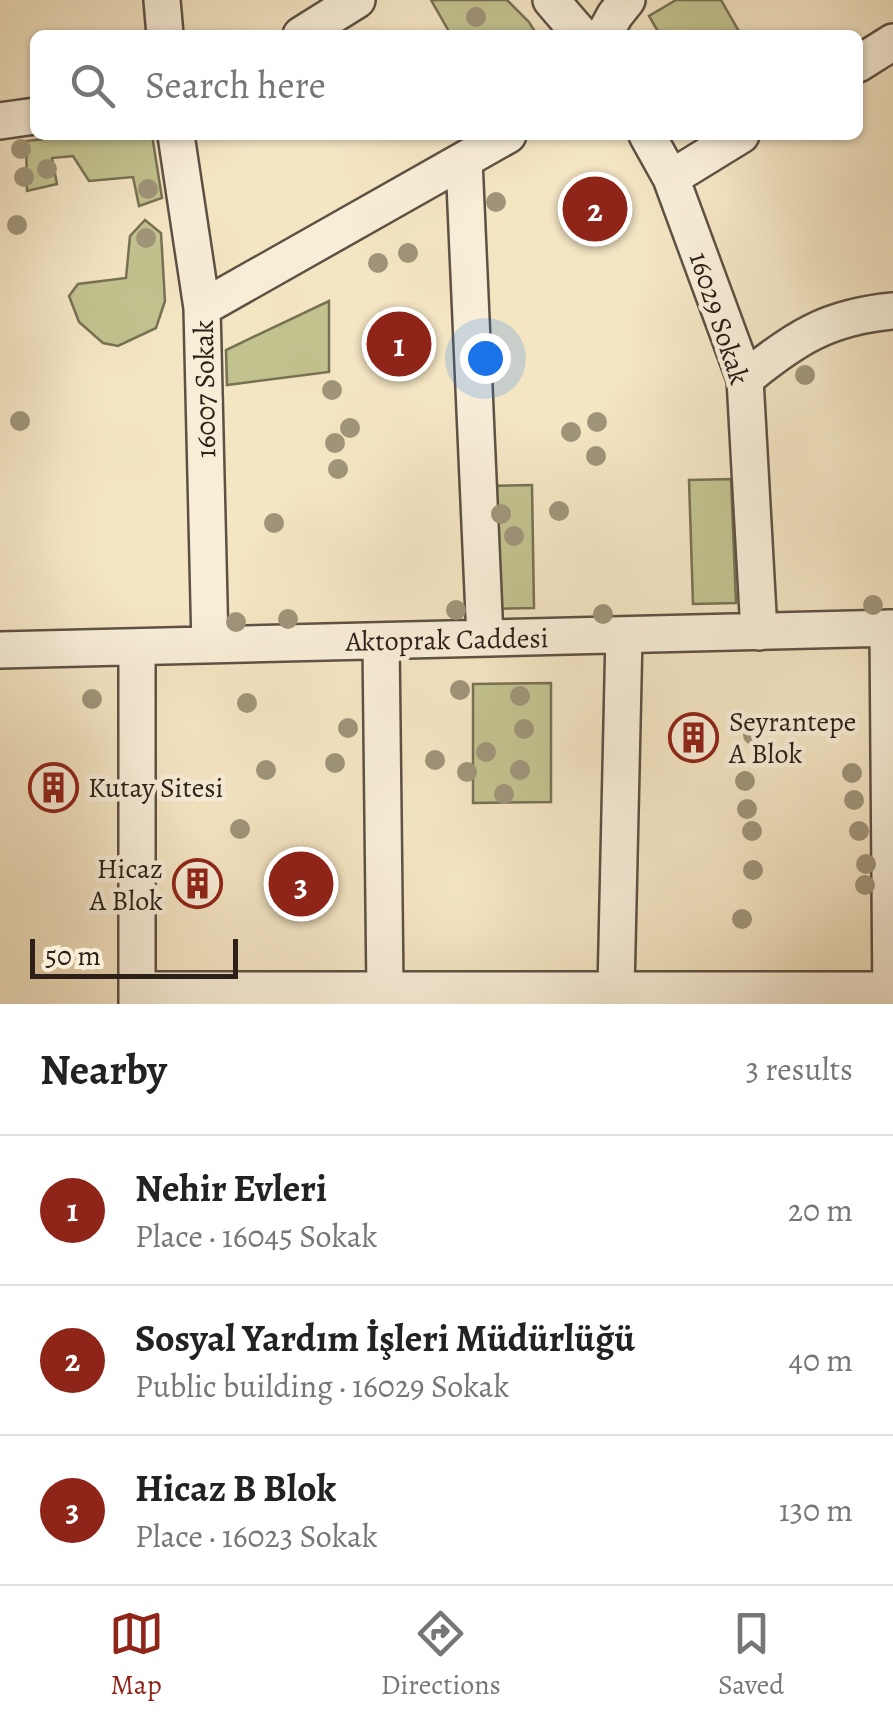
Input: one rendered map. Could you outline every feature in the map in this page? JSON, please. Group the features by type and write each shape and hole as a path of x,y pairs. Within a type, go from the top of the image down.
{"street":[{"path":"162,0 165,30"},
{"path":"309,30 357,0"},
{"path":"551,0 577,30"},
{"path":"607,30 627,0"},
{"path":"863,61 893,42"},
{"path":"0,120 30,117"},
{"name":"16007 Sokak","path":"177,140 202,308 210,645"},
{"path":"202,308 499,140"},
{"name":"16029 Sokak","path":"650,140 671,178 745,379 759,632"},
{"path":"671,178 733,140"},
{"path":"464,160 485,638"},
{"path":"745,379 814,330 853,316 893,310"},
{"path":"137,646 137,997 384,990 892,995 891,628"},
{"name":"Aktoprak Caddesi","path":"0,650 891,628"},
{"path":"616,990 624,635"},
{"path":"381,641 384,990"}],"green space":[{"path":"431,0 507,0 534,30 448,30"},
{"path":"676,0 721,0 738,30 657,30 649,16"},
{"path":"153,140 162,198 139,206 133,177 89,181 73,156 52,158 57,184 27,191 26,141"},
{"path":"145,220 161,233 165,301 156,328 118,346 103,343 79,322 69,296 78,284 126,278 130,236"},
{"path":"329,301 329,372 227,385 226,350"},
{"path":"731,479 736,603 693,604 689,480"},
{"path":"532,485 534,608 490,609 489,486"},
{"path":"551,683 551,802 473,803 473,684"}],"place":[{"name":"Sosyal Yardım İşleri Müdürlüğü","path":"595,209"},
{"name":"Nehir Evleri","path":"399,344"},
{"name":"Seyrantepe A Blok","path":"694,737"},
{"name":"Kutay Sitesi","path":"53,787"},
{"name":"Hicaz A Blok","path":"198,884"},
{"name":"Hicaz B Blok","path":"301,884"}]}
